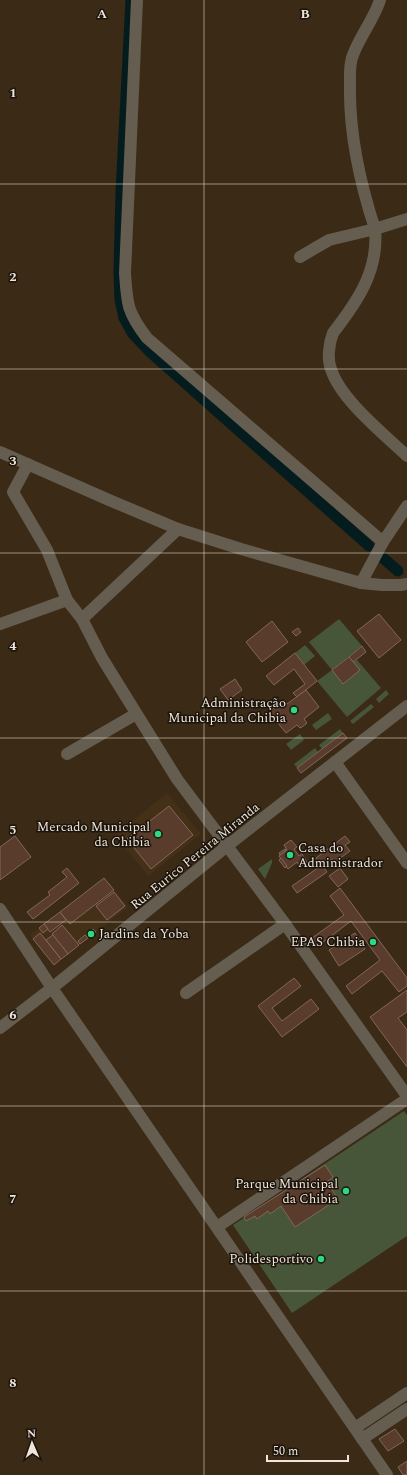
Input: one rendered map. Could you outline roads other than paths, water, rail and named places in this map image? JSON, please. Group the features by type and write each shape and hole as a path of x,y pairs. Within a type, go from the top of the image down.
{"street":[{"path":"137,0 125,273 127,300 130,312 136,324 147,338 382,542"},
{"path":"380,0 378,7 353,55 350,68 350,106 352,129 363,190 375,229 376,250 364,289 331,338 329,356 330,369 349,400 407,456"},
{"path":"300,257 329,240 375,229 407,219"},
{"path":"0,452 178,529 241,549 361,583 382,585 407,584"},
{"path":"28,464 13,492 47,550 67,600 82,620 102,658 190,798 285,924 407,1098 217,1227"},
{"path":"361,583 382,542 407,506"},
{"path":"82,620 178,529"},
{"path":"0,624 67,600"},
{"name":"Rua Eurico Pereira Miranda","path":"0,1028 52,988 227,846 407,706"},
{"path":"67,754 136,714"},
{"path":"335,762 407,863"},
{"path":"0,909 52,988 387,1475"},
{"path":"186,992 285,924"},
{"path":"355,1428 407,1392"},
{"path":"362,1439 407,1409"}],"waterway":[{"path":"131,0 121,192 119,272 120,300 124,318 133,334 150,352 369,546"},
{"path":"383,558 398,571"}],"place":[{"name":"Administração Municipal da Chibia","path":"294,710"},
{"name":"Mercado Municipal da Chibia","path":"158,834"},
{"name":"Casa do Administrador","path":"290,855"},
{"name":"Jardins da Yoba","path":"91,934"},
{"name":"EPAS Chibia","path":"373,942"},
{"name":"Parque Municipal da Chibia","path":"346,1191"},
{"name":"Polidesportivo","path":"321,1259"}]}
